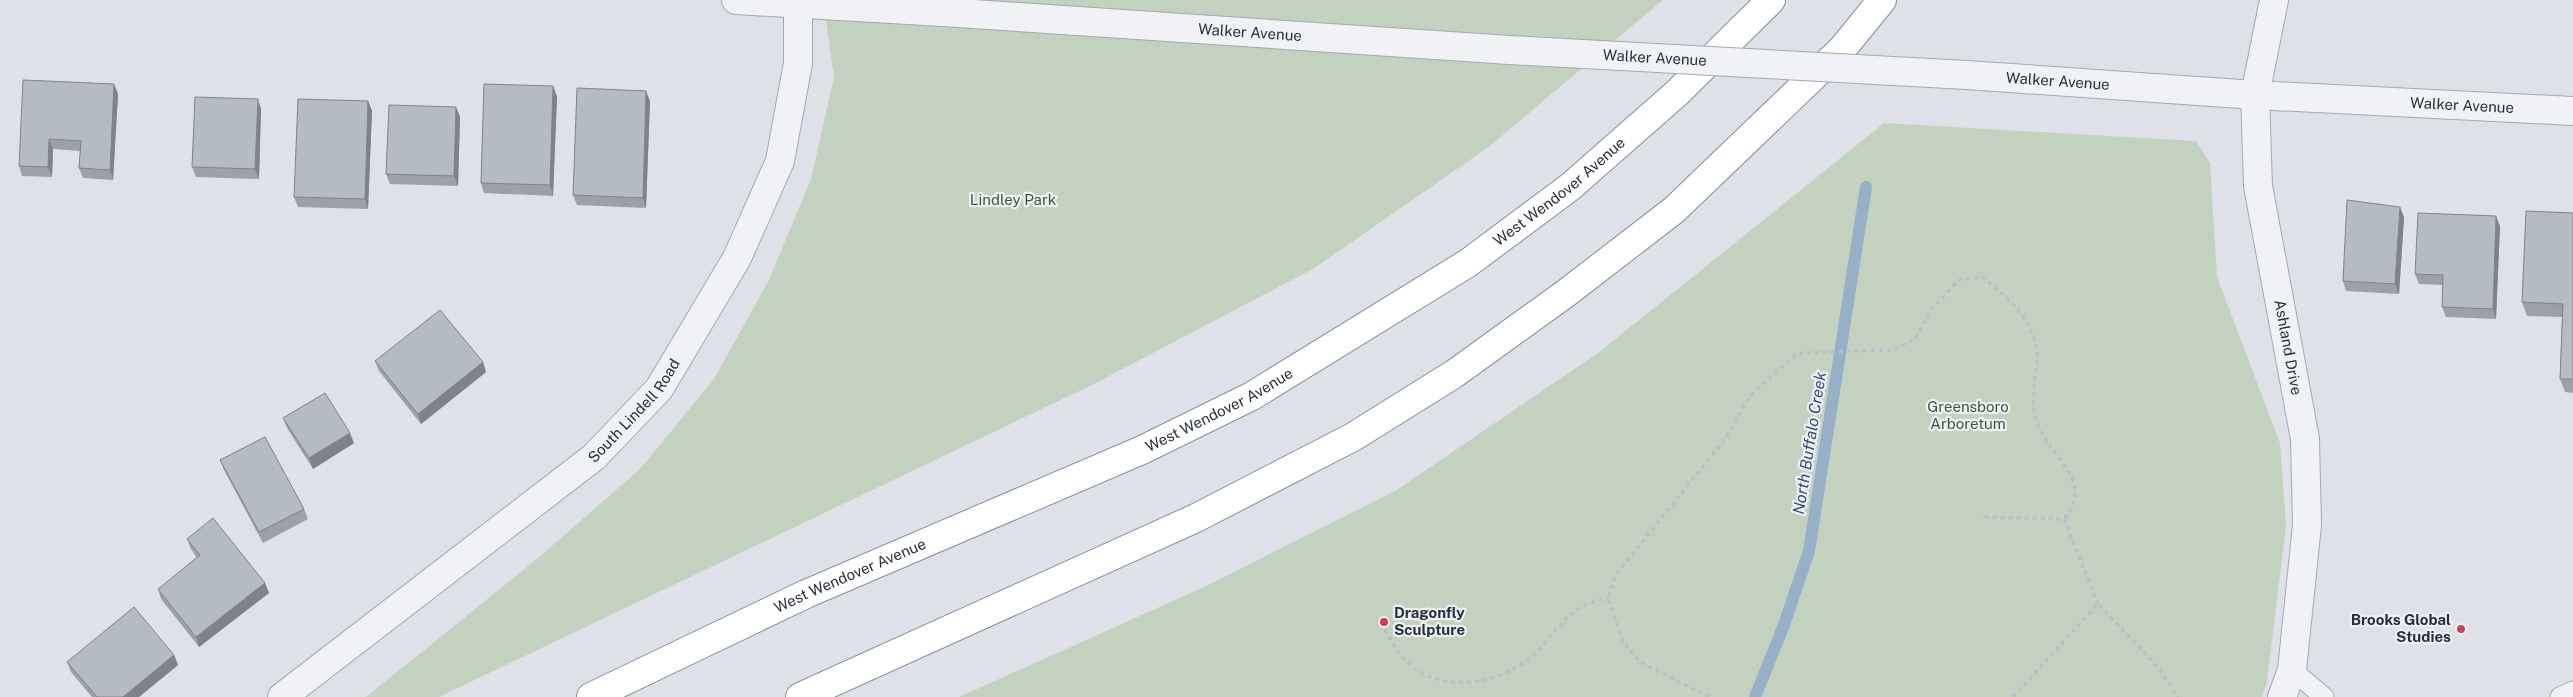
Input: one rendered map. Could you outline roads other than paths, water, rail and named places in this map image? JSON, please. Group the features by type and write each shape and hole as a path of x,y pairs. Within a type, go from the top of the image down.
{"highway":[{"name":"West Wendover Avenue","path":"591,697 806,594 1142,450 1252,396 1468,263 1570,187 1677,93 1770,0"},
{"path":"800,697 1196,518 1353,437 1454,374 1565,294 1674,210 1843,48 1882,0"}],"street":[{"name":"Walker Avenue","path":"736,0 798,2 1510,50 1967,75 2255,95 2573,111"},
{"name":"Ashland Drive","path":"2274,0 2255,95 2258,186 2305,439 2307,525 2292,670 2282,697"},
{"name":"South Lindell Road","path":"282,697 594,457 659,389 737,258 780,161 798,63 798,2"}],"lane":[{"path":"2292,670 2324,697"},
{"path":"2560,697 2573,691"}],"waterway":[{"name":"North Buffalo Creek","path":"1755,697 1784,625 1809,551 1866,187"}],"place":[{"name":"Dragonfly Sculpture","path":"1384,622"},
{"name":"Brooks Global Studies","path":"2461,629"}],"park label":[{"name":"Lindley Park","path":"1013,200"},
{"name":"Greensboro Arboretum","path":"1968,416"}]}
